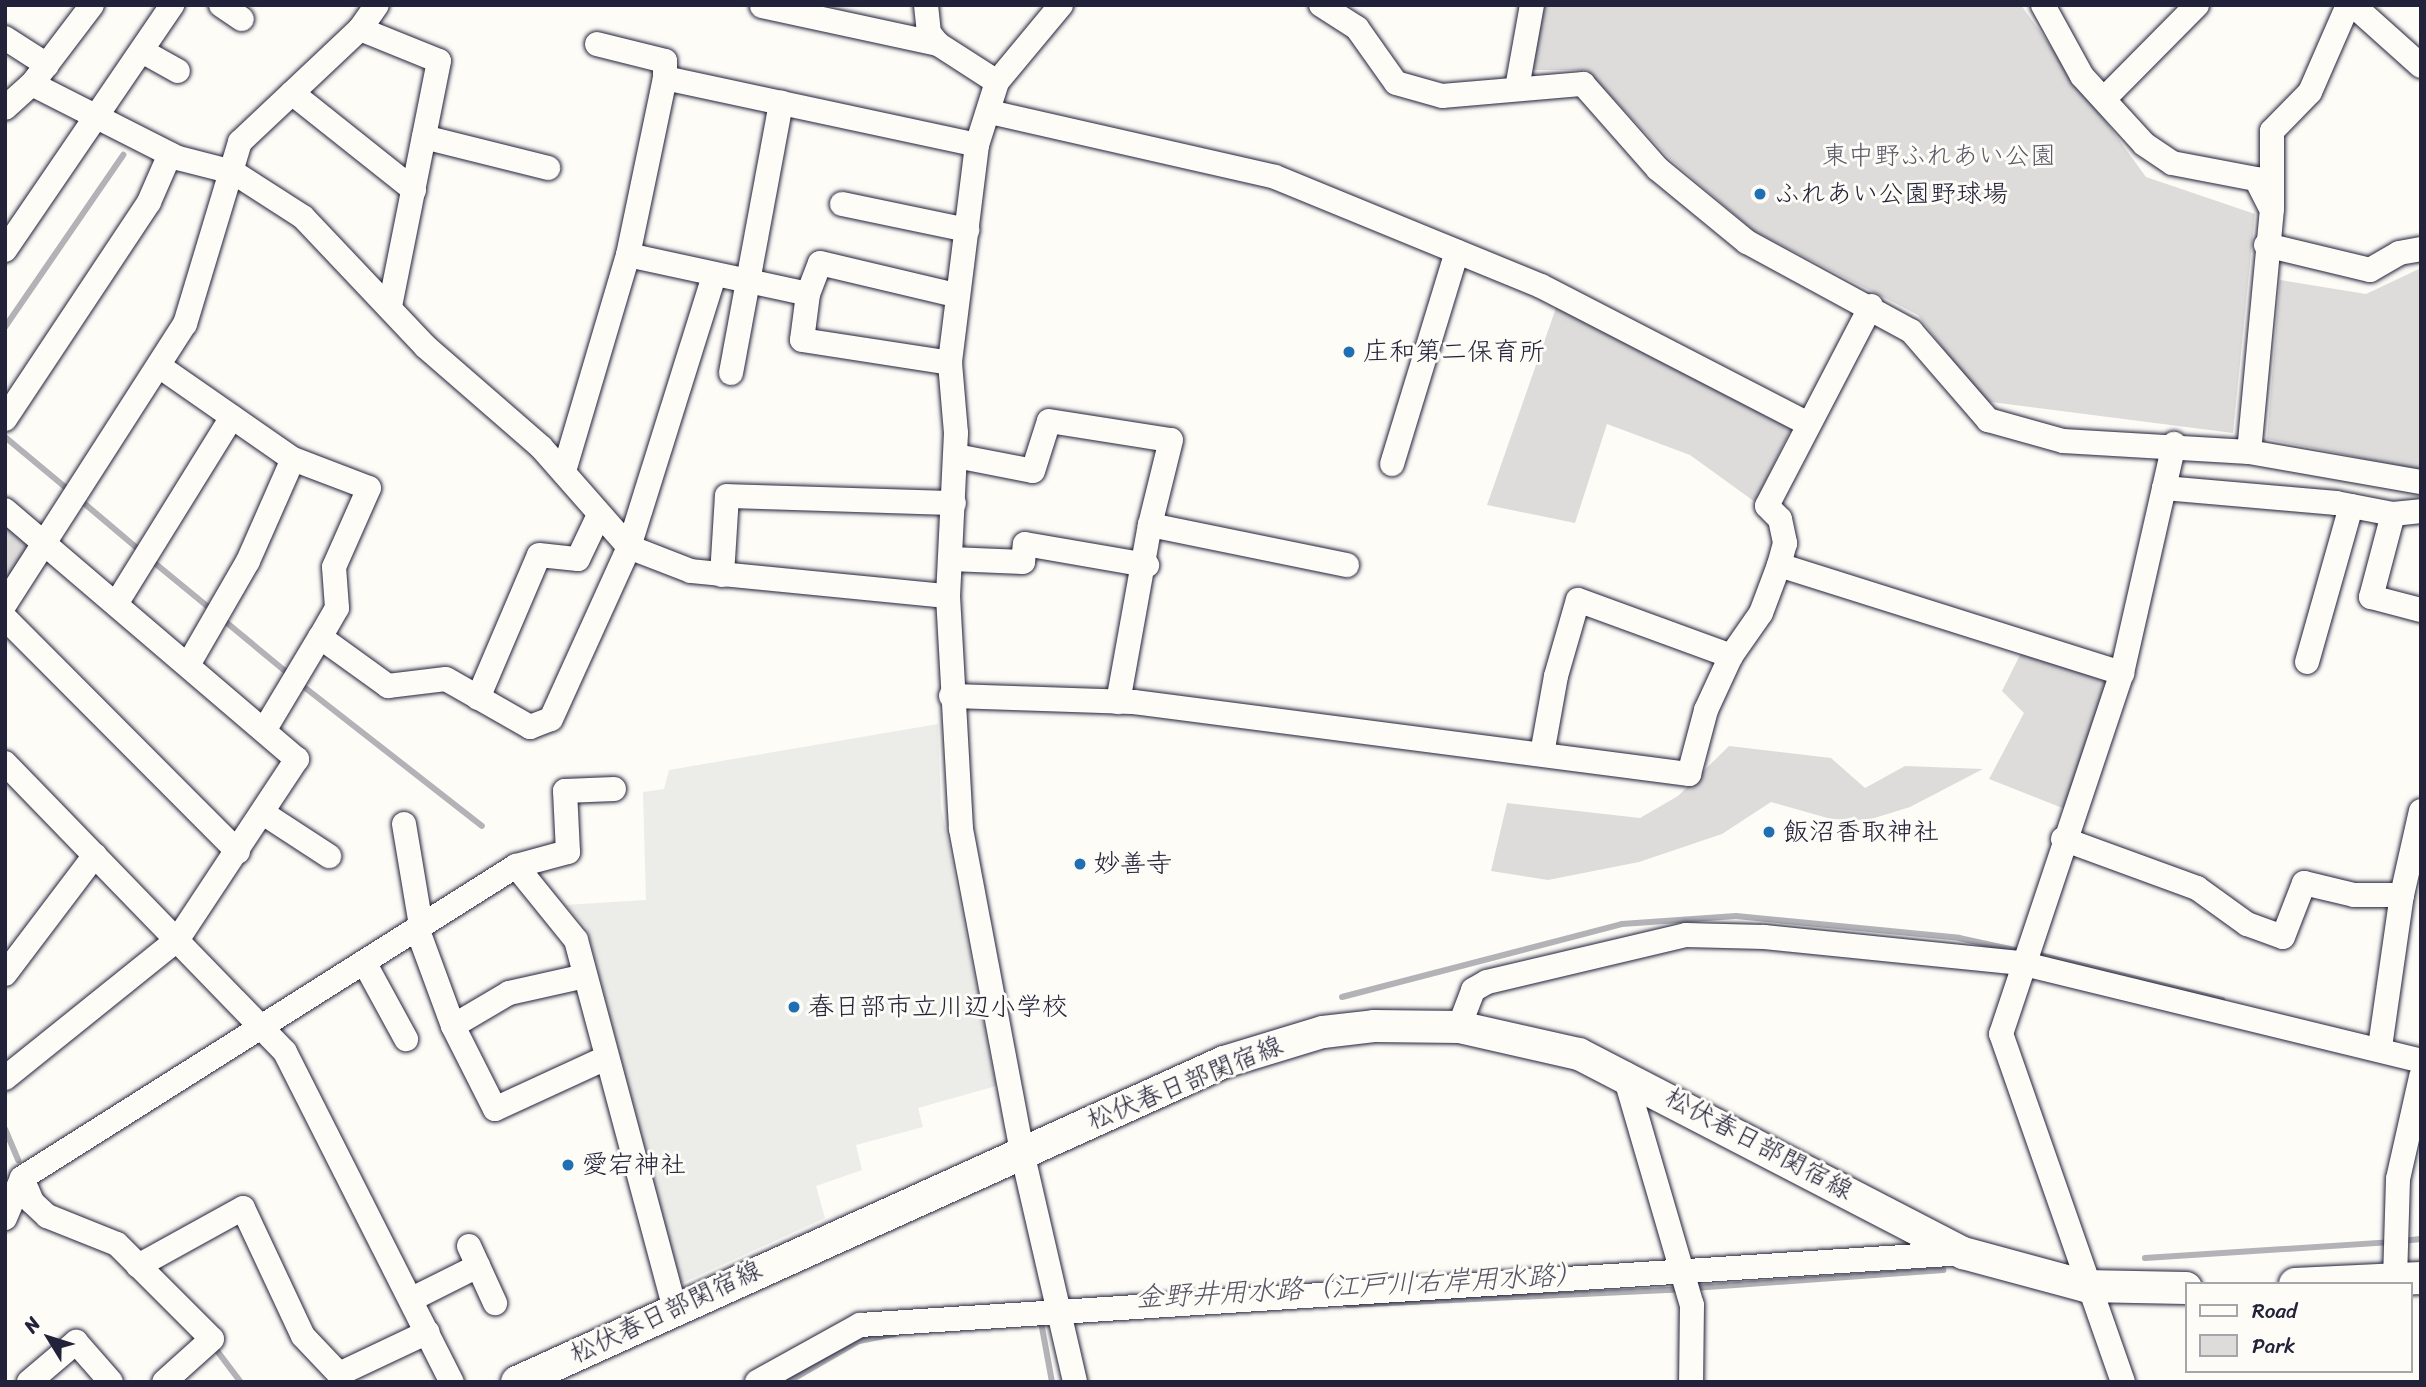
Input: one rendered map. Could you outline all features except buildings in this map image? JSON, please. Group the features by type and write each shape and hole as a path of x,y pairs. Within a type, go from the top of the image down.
{"main road":[{"name":"松伏春日部関宿線","path":"517,1382 674,1307 1268,1045 1374,1027 1460,1027 1534,1040 1624,1073 1963,1253 2085,1286 2184,1287"},
{"path":"2303,1282 2401,1259"}],"street":[{"path":"5,108 40,74 92,5"},
{"path":"5,250 172,5"},
{"path":"221,5 242,19"},
{"path":"5,604 185,324 240,142 360,29 377,5"},
{"path":"926,5 929,33 938,44 997,82"},
{"path":"1060,5 997,82 990,112 977,145 967,230 955,296 950,363 956,456 948,596 951,696 961,829 1022,1152 1075,1382"},
{"path":"1321,5 1357,28 1396,83 1442,96 1583,84 1658,169 1747,242 1871,306 1911,331 1988,420 2063,441 2174,444 2249,452 2421,482"},
{"path":"1517,88 1532,5"},
{"path":"2043,5 2082,76 2107,96 2144,144 2172,163 2256,179 2272,209"},
{"path":"2107,96 2197,5"},
{"path":"2249,452 2266,245 2272,209 2272,131 2310,92 2350,5 2421,66"},
{"path":"762,6 938,44"},
{"path":"360,29 439,61 390,307"},
{"path":"5,37 40,74 94,117 170,154 233,172 303,216 390,307 564,471 629,547 722,575 948,596"},
{"path":"564,471 628,255 666,78 665,61 597,44"},
{"path":"142,51 178,71"},
{"path":"666,78 977,145"},
{"path":"292,93 414,190"},
{"path":"732,373 751,284 781,103"},
{"path":"990,112 1275,177 1457,252 1657,342 1807,423"},
{"path":"424,137 548,168"},
{"path":"5,419 149,202 170,154"},
{"path":"842,204 967,230"},
{"path":"2266,245 2370,270 2399,253 2421,249"},
{"path":"1392,464 1457,252"},
{"path":"628,255 751,284 808,294"},
{"path":"950,363 802,340 808,294 820,263 955,296"},
{"path":"320,637 388,686 446,679 530,727 551,719 629,547 715,275"},
{"path":"951,696 1118,702 1689,774 1706,710 1731,656 1761,612 1779,565 1785,543 1780,519 1767,506 1807,423 1871,306"},
{"path":"159,366 293,459 369,488 334,567 337,608 265,729"},
{"path":"116,604 232,417"},
{"path":"956,456 1033,471 1049,421 1171,440 1150,525 1147,565 1118,702"},
{"path":"2123,1382 2085,1286 2001,1034 2020,963 2122,673 2174,444"},
{"path":"188,665 248,561 293,459"},
{"path":"2164,488 2351,506 2393,514 2421,511"},
{"path":"722,575 727,496 954,503"},
{"path":"2306,662 2351,506"},
{"path":"5,510 265,729 297,760 178,939 5,1078"},
{"path":"2393,514 2371,597 2421,610"},
{"path":"478,698 539,555 578,559 599,515"},
{"path":"1150,525 1347,565"},
{"path":"951,559 1023,562 1025,544 1147,565"},
{"path":"1779,565 2122,673"},
{"path":"1542,754 1578,600 1731,656"},
{"path":"5,618 238,852"},
{"path":"9,776 95,855 263,1026 301,1078 452,1382"},
{"path":"5,1218 22,1178 516,866 568,852 565,791 614,789"},
{"path":"2380,1047 2402,895 2421,811"},
{"path":"263,813 329,856"},
{"path":"404,824 419,927 453,1026 495,1109 606,1058"},
{"path":"2063,839 2197,888 2247,924 2283,937 2304,883 2354,895 2402,895"},
{"path":"5,974 95,855"},
{"path":"516,866 576,940 674,1307"},
{"path":"1460,1027 1472,990 1487,982 1685,935 1875,944 2020,963 2380,1047 2421,1061"},
{"path":"364,962 405,1040"},
{"path":"453,1026 509,993 585,976"},
{"path":"1624,1073 1692,1305 1691,1382"},
{"path":"2401,1259 2398,1179 2421,1077"},
{"path":"22,1178 32,1202 47,1216 106,1237 212,1339 164,1382"},
{"path":"138,1266 243,1208 303,1336 339,1374 428,1332"},
{"path":"757,1382 860,1325 1062,1319 1963,1253"},
{"path":"412,1299 473,1256 495,1303"},
{"path":"29,1382 76,1342 111,1382"}],"shaded area":[{"name":"春日部市立川辺小学校","path":"938,724 941,807 996,1086 918,1108 923,1127 856,1145 862,1170 816,1186 825,1218 680,1284 587,928 565,905 646,900 643,792 664,789 669,770"}],"green space":[{"name":"東中野ふれあい公園","path":"1544,5 2021,5 2146,177 2255,214 2233,433 1983,401 1918,315 1754,231 1669,158 1587,70 1532,70"},
{"path":"2421,268 2421,470 2267,439 2280,280 2366,294"},
{"path":"1557,305 1791,429 1755,502 1690,455 1607,424 1575,523 1487,505"},
{"path":"5,524 30,545 5,584"},
{"path":"2021,653 2109,682 2065,809 1989,779 2024,713 2002,691"},
{"path":"1729,746 1831,758 1865,788 1905,766 1983,769 1910,807 1868,820 1831,819 1771,802 1722,834 1639,862 1548,880 1491,871 1507,803 1640,818 1678,796"}],"waterway":[{"path":"5,327 123,155"},
{"path":"5,437 71,492"},
{"path":"79,499 143,553"},
{"path":"151,560 213,611"},
{"path":"221,618 291,676"},
{"path":"299,683 482,826"},
{"path":"1342,997 1622,924 1736,916 1959,938 2024,952"},
{"path":"2035,954 2222,1000"},
{"path":"5,1129 18,1160"},
{"name":"金野井用水路（江戸川右岸用水路）","path":"2401,1241 2421,1239"},
{"name":"金野井用水路（江戸川右岸用水路）","path":"2145,1258 2390,1242"},
{"name":"金野井用水路（江戸川右岸用水路）","path":"1694,1288 1943,1270"},
{"name":"金野井用水路（江戸川右岸用水路）","path":"1348,1305 1683,1289"},
{"path":"1041,1322 1052,1382"},
{"name":"金野井用水路（江戸川右岸用水路）","path":"788,1382 859,1341 894,1334"},
{"path":"218,1352 241,1382"}],"place":[{"name":"ふれあい公園野球場","path":"1760,194"},
{"name":"庄和第二保育所","path":"1349,352"},
{"name":"飯沼香取神社","path":"1769,832"},
{"name":"妙善寺","path":"1080,864"},
{"name":"春日部市立川辺小学校","path":"794,1007"},
{"name":"愛宕神社","path":"568,1165"}]}
